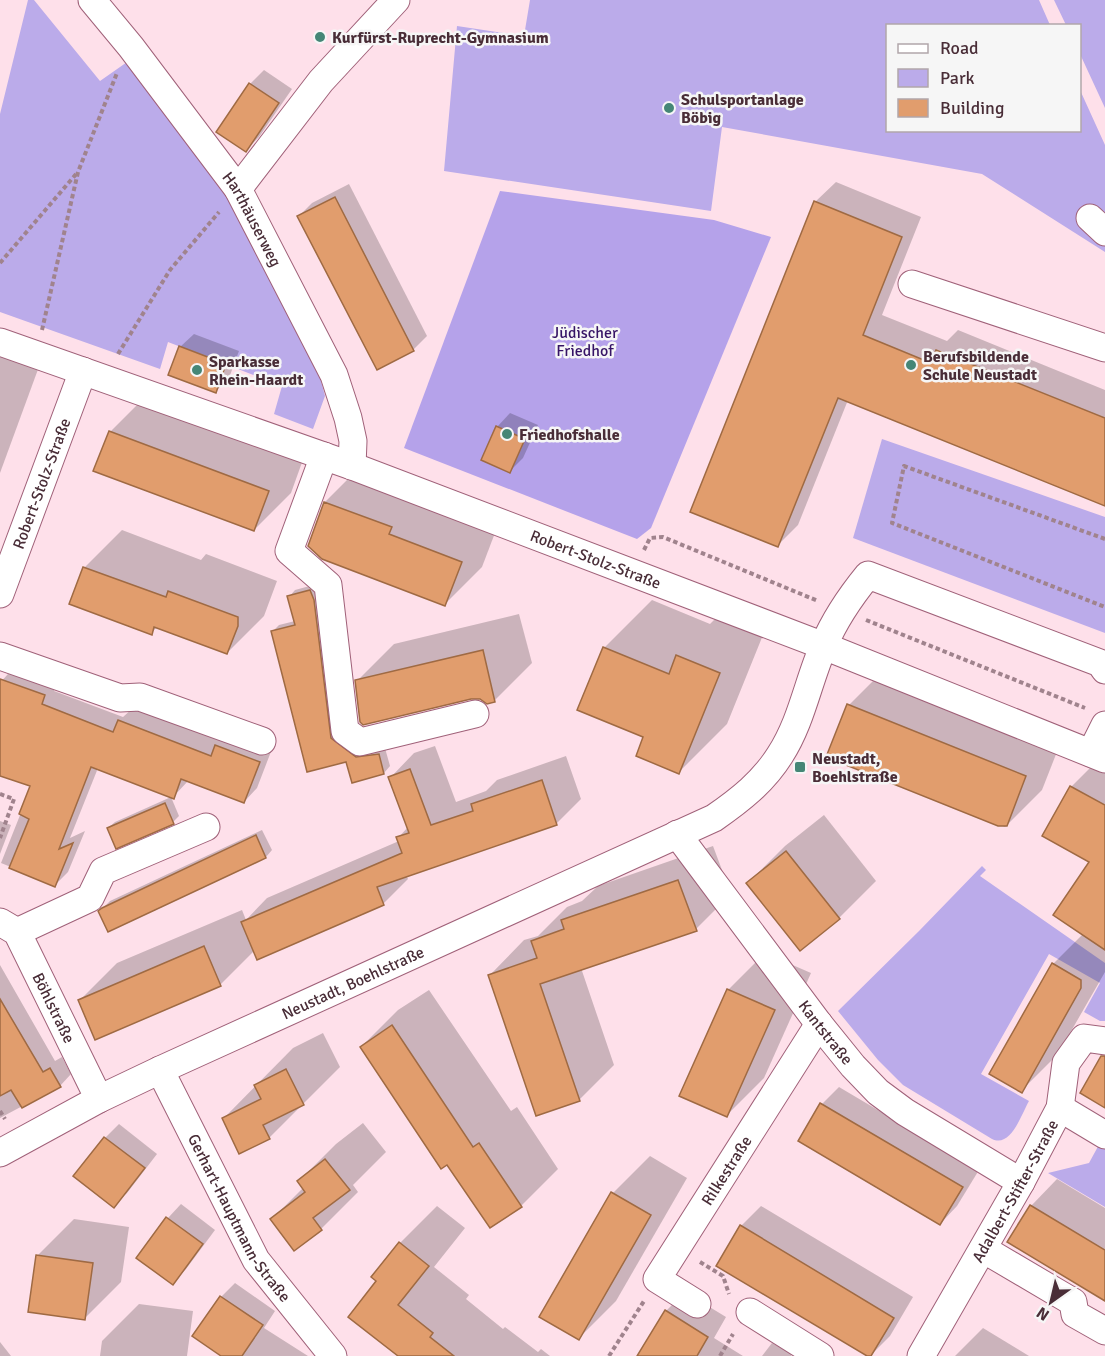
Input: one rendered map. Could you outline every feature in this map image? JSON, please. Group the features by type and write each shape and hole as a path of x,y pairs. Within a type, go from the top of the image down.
{"street":[{"name":"Harthäuserweg","path":"92,0 131,47 238,189 334,375 350,429 352,466"},
{"path":"238,189 321,81 396,0"},
{"path":"912,284 1105,348"},
{"name":"Robert-Stolz-Straße","path":"0,342 352,466 824,645 1098,756"},
{"name":"Robert-Stolz-Straße","path":"0,594 94,375"},
{"path":"324,456 289,550 328,585 345,731 360,742 475,714"},
{"name":"Neustadt, Boehlstraße","path":"0,1153 99,1099 160,1070 714,818 739,801 763,778 780,756 797,725 824,645 842,610 868,575 1100,663 1105,670"},
{"path":"0,656 120,698 140,696 262,741"},
{"path":"1098,756 1105,725"},
{"path":"8,927 90,898 103,871 206,827"},
{"name":"Kantstraße","path":"676,834 819,1024 878,1092 904,1112 1021,1182"},
{"name":"Böhlstraße","path":"8,927 99,1099"},
{"name":"Rilkestraße","path":"657,1280 819,1024"},
{"name":"Adalbert-Stifter-Straße","path":"921,1356 1021,1182 1060,1108 1066,1063 1084,1038 1105,1041"},
{"name":"Gerhart-Hauptmann-Straße","path":"160,1070 256,1260 333,1356"},
{"path":"1060,1108 1105,1135"},
{"path":"983,1249 1073,1302 1075,1314 1105,1331"},
{"path":"657,1280 697,1304"},
{"path":"740,1305 820,1356"}],"path":[{"path":"37,355 78,172 116,76 131,47"},
{"path":"0,263 78,172"},
{"path":"94,375 170,270 238,189"},
{"path":"1105,539 904,466 892,523 1105,607"},
{"path":"0,794 14,799 0,836"},
{"path":"677,1248 723,1276 740,1305"},
{"path":"609,1356 657,1280"}],"green space":[{"path":"28,0 34,0 100,81 130,60 235,202 316,362 325,396 313,429 274,414 282,386 168,342 160,369 0,312 0,114"},
{"name":"Schulsportanlage Böbig","path":"530,0 1039,0 1050,24 886,24 886,132 1081,132 1081,92 1105,145 1105,252 982,174 722,127 711,211 444,171 457,26 524,36"},
{"path":"1054,0 1105,0 1105,108 1081,56 1081,24 1066,24"},
{"name":"Jüdischer Friedhof","path":"500,191 714,220 771,237 651,528 637,539 404,448"},
{"path":"882,439 1105,517 1105,633 853,538"},
{"path":"982,866 986,870 980,876 1105,963 1105,1021 1100,1021 1084,1012 1100,983 1049,954 981,1074 1029,1101 1015,1129 1005,1139 999,1141 903,1085 878,1060 838,1011"},
{"path":"1101,1141 1105,1143 1105,1207 1048,1173 1089,1163"}],"building":[{"path":"249,83 279,103 246,152 216,132"},
{"path":"335,197 414,351 377,370 297,216"},
{"path":"814,201 902,237 863,335 931,363 936,350 1105,418 1105,506 838,398 778,547 690,512"},
{"name":"Sparkasse Rhein-Haardt","path":"179,346 226,364 216,393 168,375"},
{"path":"496,426 525,439 510,473 481,460"},
{"path":"109,431 269,491 254,531 93,471"},
{"path":"324,502 392,527 389,534 462,562 445,606 322,559 308,546"},
{"path":"83,567 166,597 168,591 238,617 238,626 227,654 154,627 152,635 69,604"},
{"path":"310,590 314,600 331,738 356,757 379,754 384,774 352,783 346,762 307,772 271,631 295,625 287,596"},
{"path":"603,647 669,674 676,655 720,673 679,774 636,756 643,737 577,710"},
{"path":"483,650 495,702 487,704 480,699 471,699 363,725 360,722 355,680"},
{"path":"0,679 45,695 42,704 113,732 118,720 211,756 215,745 260,762 244,803 181,779 174,799 91,767 59,849 73,843 55,887 9,868 29,819 19,814 30,786 0,776"},
{"path":"847,704 1026,776 1007,826 998,826 826,757"},
{"path":"410,769 431,825 473,811 471,804 542,780 557,825 377,887 384,905 257,960 241,922 402,853 396,837 409,833 388,777"},
{"path":"1070,786 1105,805 1105,950 1053,915 1089,862 1042,836"},
{"path":"165,803 174,824 116,849 107,828"},
{"path":"256,835 266,858 108,932 98,911 102,908"},
{"path":"786,851 840,919 800,951 746,883"},
{"path":"678,880 697,931 540,984 580,1101 536,1116 488,975 537,958 531,941 564,929 561,920"},
{"path":"204,946 221,986 95,1040 78,1000"},
{"path":"1052,963 1081,980 1081,988 1022,1093 989,1074"},
{"path":"727,989 775,1010 727,1117 679,1096"},
{"path":"0,999 43,1072 50,1068 61,1087 22,1108 11,1090 0,1096"},
{"path":"392,1025 473,1147 479,1143 522,1207 490,1228 447,1165 441,1169 360,1047"},
{"path":"1101,1056 1105,1056 1105,1108 1080,1093"},
{"path":"286,1069 304,1105 263,1125 270,1139 239,1154 222,1118 261,1099 254,1085"},
{"path":"820,1103 963,1187 940,1225 798,1141"},
{"path":"104,1137 145,1168 114,1208 73,1176"},
{"path":"325,1159 350,1190 313,1218 322,1230 294,1251 270,1219 305,1192 297,1181"},
{"path":"611,1192 651,1215 579,1340 539,1317"},
{"path":"1030,1205 1105,1250 1105,1301 1007,1242"},
{"path":"166,1217 203,1244 173,1285 136,1258"},
{"path":"740,1225 894,1318 871,1356 867,1356 716,1266"},
{"path":"399,1242 429,1266 398,1305 433,1333 430,1337 454,1356 398,1356 348,1317 376,1281 371,1277"},
{"path":"36,1255 93,1263 85,1320 28,1312"},
{"path":"220,1296 263,1325 242,1356 221,1356 192,1336"},
{"path":"665,1310 708,1337 697,1356 637,1356"}],"place":[{"name":"Kurfürst-Ruprecht-Gymnasium","path":"320,37"},
{"name":"Schulsportanlage Böbig","path":"669,108"},
{"name":"Berufsbildende Schule Neustadt","path":"911,365"},
{"name":"Sparkasse Rhein-Haardt","path":"197,370"},
{"name":"Friedhofshalle","path":"507,434"},
{"name":"Neustadt, Boehlstraße","path":"800,767"}]}
